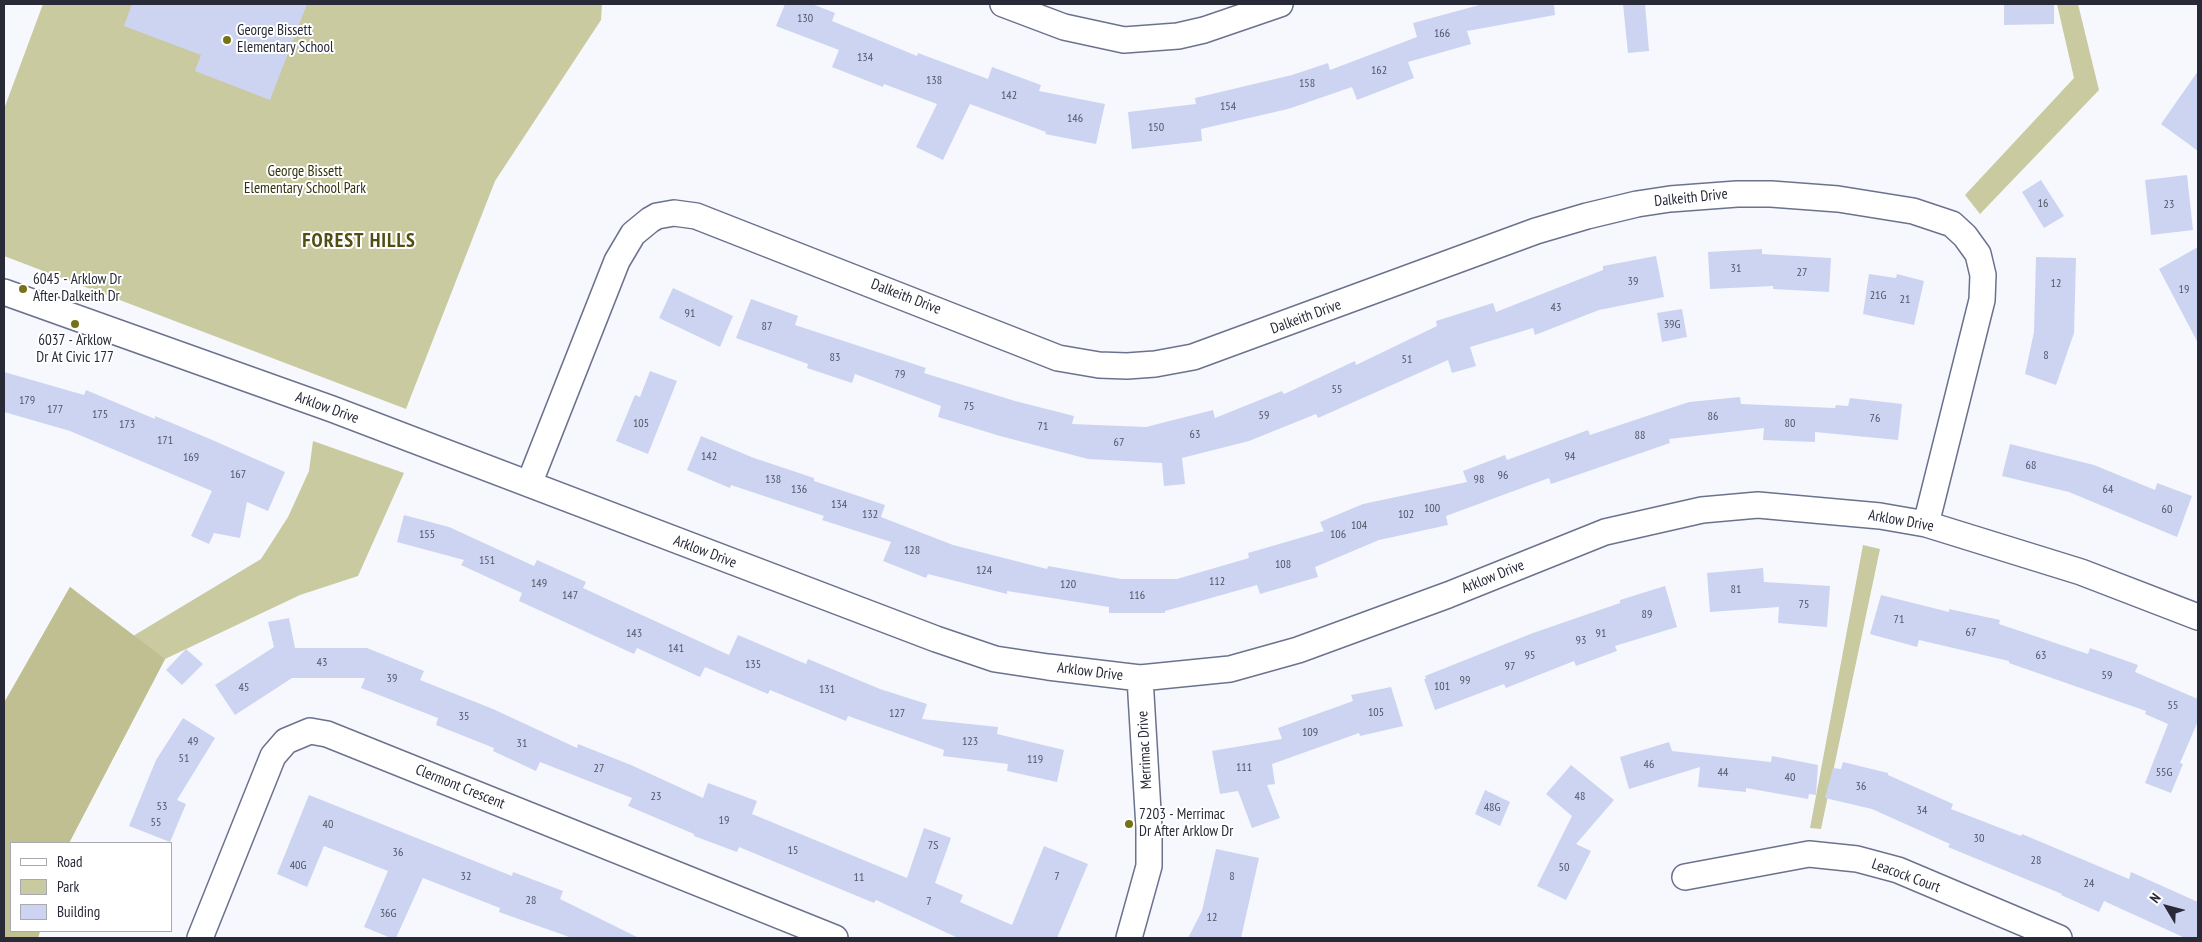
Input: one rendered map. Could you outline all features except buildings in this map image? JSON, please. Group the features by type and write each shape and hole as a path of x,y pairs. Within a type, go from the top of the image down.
{"street":[{"path":"1003,4 1072,29 1124,40 1178,36 1204,30 1280,4"},
{"name":"Dalkeith Drive","path":"529,484 617,261 633,234 657,216 674,213 696,216 1058,358 1099,365 1127,366 1155,364 1193,357 1536,232 1587,216 1636,204 1737,194 1771,194 1838,199 1913,211 1952,224 1965,236 1978,254 1983,275 1982,300 1926,524"},
{"name":"Arklow Drive","path":"4,292 332,409 936,639 995,659 1110,676 1140,678 1230,669 1298,650 1448,596 1605,532 1702,510 1758,505 1880,516 1926,524 2082,572 2198,617"},
{"name":"Merrimac Drive","path":"1128,938 1133,928 1149,866 1150,828 1140,678"},
{"name":"Clermont Crescent","path":"200,938 273,756 286,741 310,731 336,737 835,938"},
{"name":"Leacock Court","path":"1685,877 1809,854 1857,859 1898,870 2059,938"}],"green space":[{"name":"George Bissett Elementary School Park","path":"43,4 602,4 601,20 495,181 406,409 4,256 4,109"},
{"path":"2057,4 2078,4 2099,90 1980,214 1965,195 2074,78"},
{"path":"313,441 404,473 358,576 300,595 165,659 70,842 10,842 10,932 40,932 38,938 4,938 4,703 70,587 133,636 261,559 288,517 309,471"},
{"path":"1863,545 1880,549 1821,829 1810,828"},
{"path":"70,587 165,659 70,842 10,842 10,932 40,932 38,938 4,938 4,703"}],"place":[{"name":"George Bissett Elementary School","path":"227,40"},
{"name":"6045 - Arklow Dr After Dalkeith Dr","path":"23,289"},
{"name":"6037 - Arklow Dr At Civic 177","path":"75,324"},
{"name":"7203 - Merrimac Dr After Arklow Dr","path":"1129,824"}],"district":[{"name":"FOREST HILLS","path":"359,241"}]}
